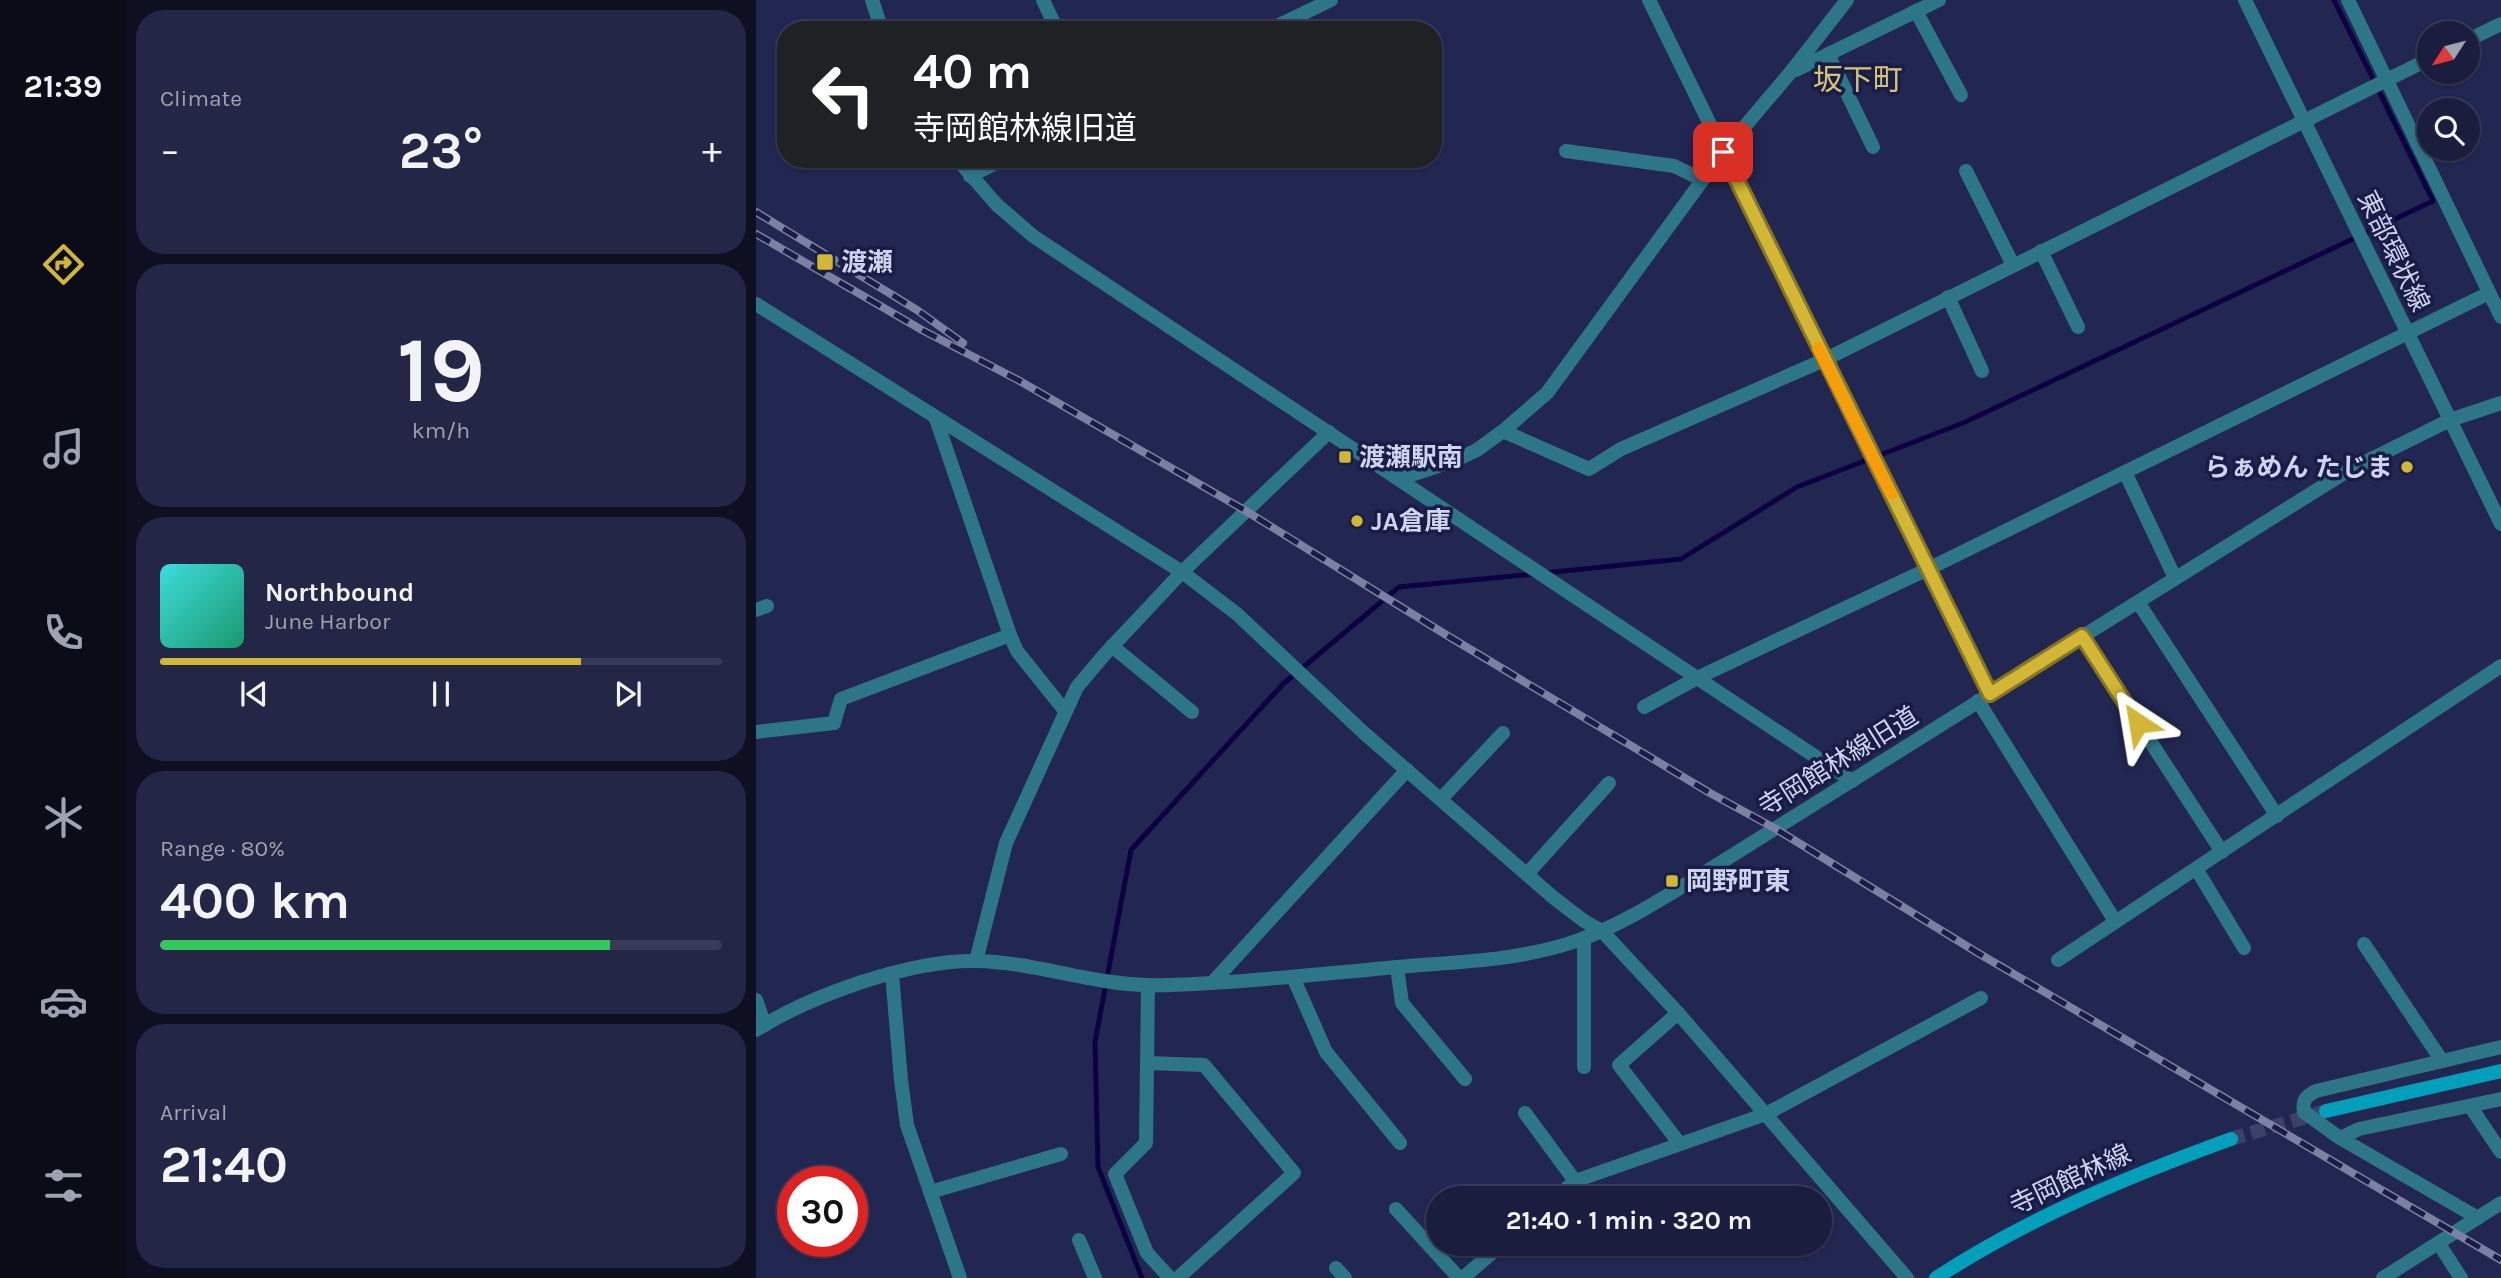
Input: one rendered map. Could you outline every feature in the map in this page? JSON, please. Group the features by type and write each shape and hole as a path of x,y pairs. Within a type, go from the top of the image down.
{"main road":[{"path":"2326,1111 2501,1071"},
{"name":"寺岡館林線","path":"1936,1278 1992,1244 2057,1210 2167,1162 2231,1139"}],"street":[{"path":"872,0 879,21"},
{"path":"1043,0 1053,21"},
{"path":"1283,21 1310,4 1331,0"},
{"path":"1649,0 1928,569 1984,698 2115,921"},
{"path":"1399,479 1477,450 1547,393 1723,152 1847,0"},
{"path":"1790,73 1940,0"},
{"name":"東部環状線","path":"2245,0 2501,524"},
{"path":"2348,0 2501,317"},
{"path":"1916,11 1961,95"},
{"path":"2480,34 2501,24"},
{"path":"1828,54 1873,147"},
{"path":"1503,431 1589,469 1621,449 1824,360 2417,65"},
{"path":"1566,151 1674,166 1703,180"},
{"path":"964,168 997,205 1033,236 1852,781"},
{"path":"970,176 986,168"},
{"path":"1966,171 2013,265"},
{"path":"2040,251 2078,327"},
{"path":"1644,707 1697,678 1928,569 2489,293"},
{"path":"1948,297 1982,371"},
{"path":"756,304 1182,572 1237,614 1364,733 1527,874 1584,921 1602,931 1678,1013 1908,1278"},
{"name":"寺岡館林線旧道","path":"761,1027 843,988 935,965 975,961 1034,968 1091,980 1148,986 1293,977 1497,958 1551,948 1584,938 1602,931 1696,878 2349,470 2450,420 2501,404"},
{"path":"936,419 1017,651 1065,711"},
{"path":"975,961 1006,842 1077,687 1182,572 1329,432"},
{"path":"2125,472 2175,579"},
{"path":"2138,602 2277,816"},
{"path":"756,732 834,723 841,699 1010,635"},
{"path":"2082,636 2222,852"},
{"path":"1112,646 1192,712"},
{"path":"2058,960 2501,666"},
{"path":"1441,799 1503,733"},
{"path":"1212,983 1407,770"},
{"path":"1527,874 1609,783"},
{"path":"2197,870 2244,948"},
{"path":"1584,938 1584,1067"},
{"path":"2364,944 2442,1061"},
{"path":"1397,967 1402,1003 1465,1079"},
{"path":"892,974 907,1125 960,1278"},
{"path":"1293,977 1326,1052 1401,1143"},
{"path":"1148,986 1146,1143 1115,1174 1147,1253 1170,1278"},
{"path":"1569,1186 1575,1181 1766,1114 1981,998"},
{"path":"756,1000 761,1027"},
{"path":"1678,1013 1619,1065 1680,1144"},
{"path":"2478,1218 2340,1138 2304,1112 2303,1104 2306,1096 2316,1091 2501,1047"},
{"path":"1147,1063 1204,1065 1294,1174 1178,1278"},
{"path":"2340,1138 2359,1129 2501,1100"},
{"path":"2470,1106 2501,1152"},
{"path":"1525,1113 1575,1181"},
{"path":"930,1192 1061,1154"},
{"path":"2383,1278 2501,1203"},
{"path":"1396,1209 1461,1278 1488,1256"},
{"path":"1079,1240 1095,1278"},
{"path":"2439,1244 2461,1278"}],"waterway":[{"path":"1544,573 1681,559 1797,487 1963,423 2433,201 2334,0"},
{"path":"1142,1278 1098,1167 1095,1042 1131,850 1283,684 1399,587 1535,574"}],"tunnel":[{"path":"2231,1139 2326,1111"}],"railway":[{"path":"756,212 917,310 963,343"},
{"path":"756,234 1246,511 1448,636 1710,793 1776,829 1978,953 2501,1260"}],"slow traffic":[{"path":"1818,348 1891,494"}],"place":[{"name":"渡瀬","path":"825,262"},
{"name":"渡瀬駅南","path":"1345,457"},
{"name":"らぁめん たじま","path":"2407,467"},
{"name":"JA倉庫","path":"1357,521"},
{"name":"岡野町東","path":"1672,881"}],"district":[{"name":"坂下町","path":"1858,80"}],"route":[{"path":"1723,152 1990,694 2082,636 2138,723"}]}
